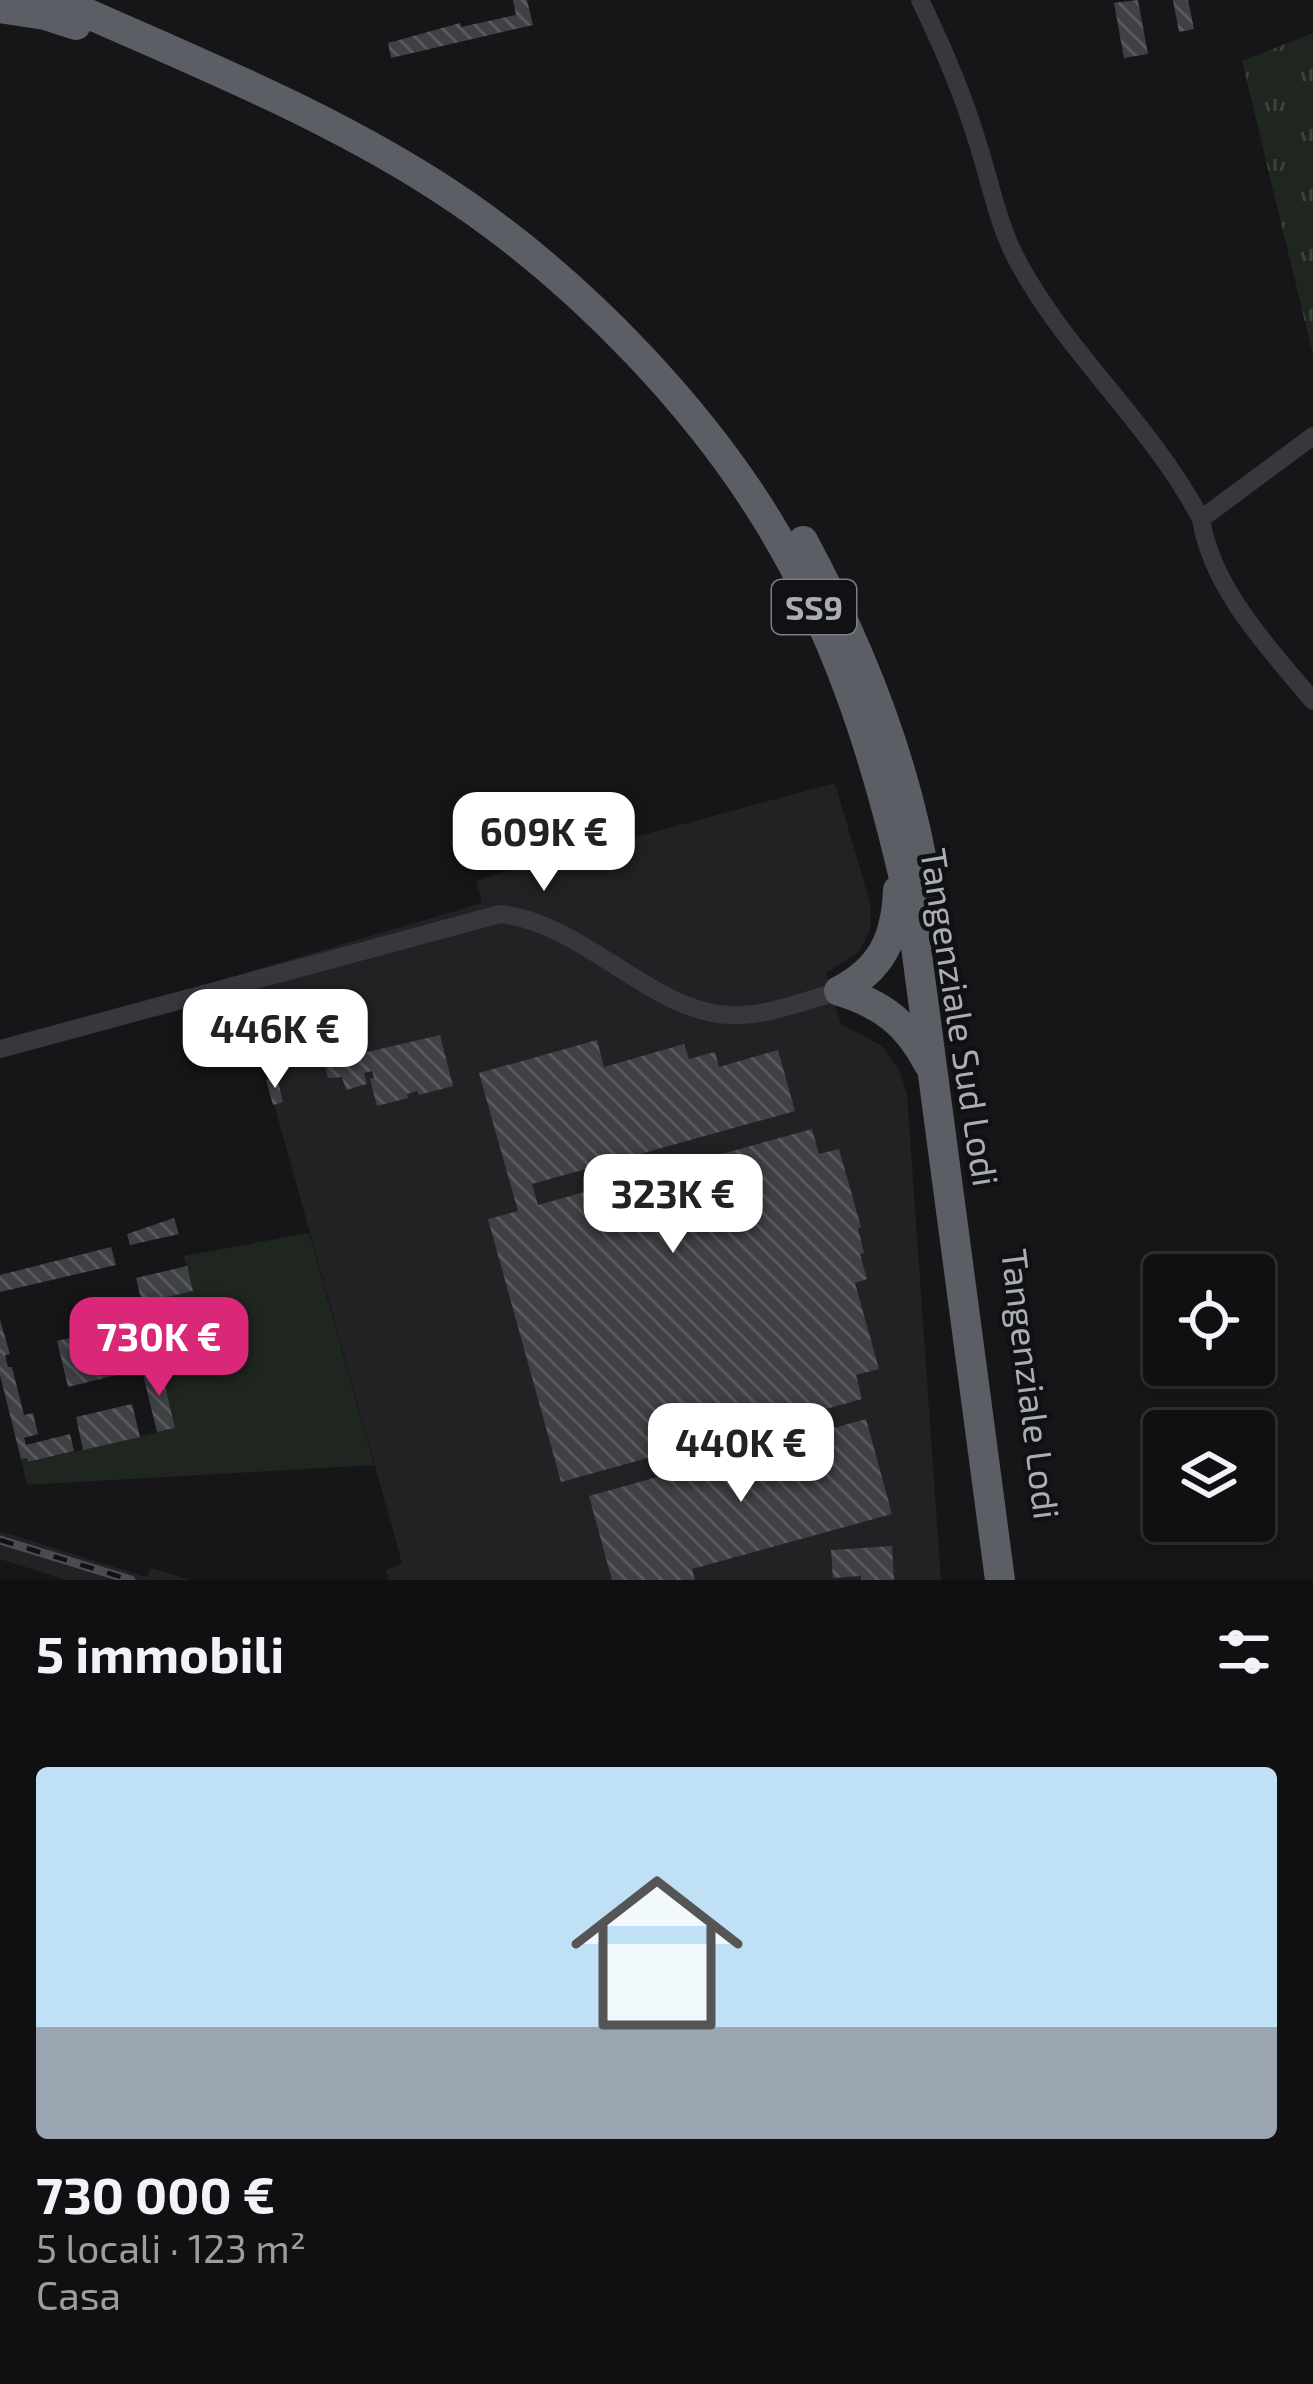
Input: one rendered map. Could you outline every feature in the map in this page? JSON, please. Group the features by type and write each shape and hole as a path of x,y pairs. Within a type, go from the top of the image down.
{"highway":[{"name":"Tangenziale Sud Lodi","path":"57,0 269,95 383,153 479,215 565,285 689,414 764,517 820,621 862,725 900,861 918,947 1000,1580"},
{"name":"Tangenziale Lodi","path":"104,0 355,117 439,164 516,220 589,281 683,379 749,460 802,539 839,610 877,705 923,868 948,1028 1017,1580"},
{"path":"0,8 67,21 199,80 269,95"},
{"path":"839,991 879,963 896,921 900,861"},
{"path":"839,991 890,1013 915,1038 934,1072"}],"street":[{"path":"920,0 967,109 1013,254 1042,301 1146,431 1201,519 1206,547 1250,624 1313,701"},
{"path":"1201,519 1313,436"},
{"path":"0,1048 500,914 531,918 705,1012 753,1013 839,991"}],"shaded area":[{"path":"835,783 870,903 871,928 859,952 826,973 841,1024 882,1046 900,1072 907,1094 941,1580 389,1580 386,1570 402,1563 238,975 482,903 476,880"},
{"path":"0,1531 146,1577 152,1568 190,1580 66,1580 0,1559"}],"green space":[{"path":"1313,33 1313,355 1242,61"},
{"path":"309,1233 374,1465 27,1485 21,1459 29,1462 175,1428 142,1303 192,1291 184,1256"}],"building":[{"path":"513,0 527,0 533,25 391,58 388,43 460,23 461,27 516,15"},
{"path":"1138,0 1148,54 1124,58 1114,3"},
{"path":"1173,0 1188,0 1194,29 1179,32"},
{"path":"440,1035 453,1086 419,1095 417,1091 377,1106 372,1071 364,1073 367,1084 346,1090 342,1077 328,1078 325,1067 343,1062 342,1058"},
{"path":"597,1040 604,1067 684,1044 689,1059 715,1052 719,1067 778,1050 795,1111 532,1184 538,1205 812,1129 819,1154 839,1149 861,1227 864,1253 860,1254 867,1279 855,1283 879,1369 856,1375 862,1399 561,1482 488,1219 518,1211 479,1073"},
{"path":"277,1077 283,1102 273,1105 266,1080"},
{"path":"174,1218 179,1234 130,1245 127,1234"},
{"path":"111,1247 116,1265 0,1292 0,1275"},
{"path":"187,1266 193,1291 142,1303 136,1278"},
{"path":"0,1320 10,1354 5,1355 8,1367 12,1367 24,1415 33,1413 38,1434 24,1438 26,1445 70,1434 74,1451 28,1462 21,1459 0,1375"},
{"path":"114,1327 125,1373 68,1387 57,1341"},
{"path":"160,1365 175,1428 157,1432 142,1370"},
{"path":"132,1404 140,1437 83,1450 76,1417"},
{"path":"866,1419 892,1514 692,1569 695,1580 612,1580 589,1496"},
{"path":"892,1546 894,1580 833,1578 831,1550"}],"railway":[{"path":"0,1540 131,1580"}]}
